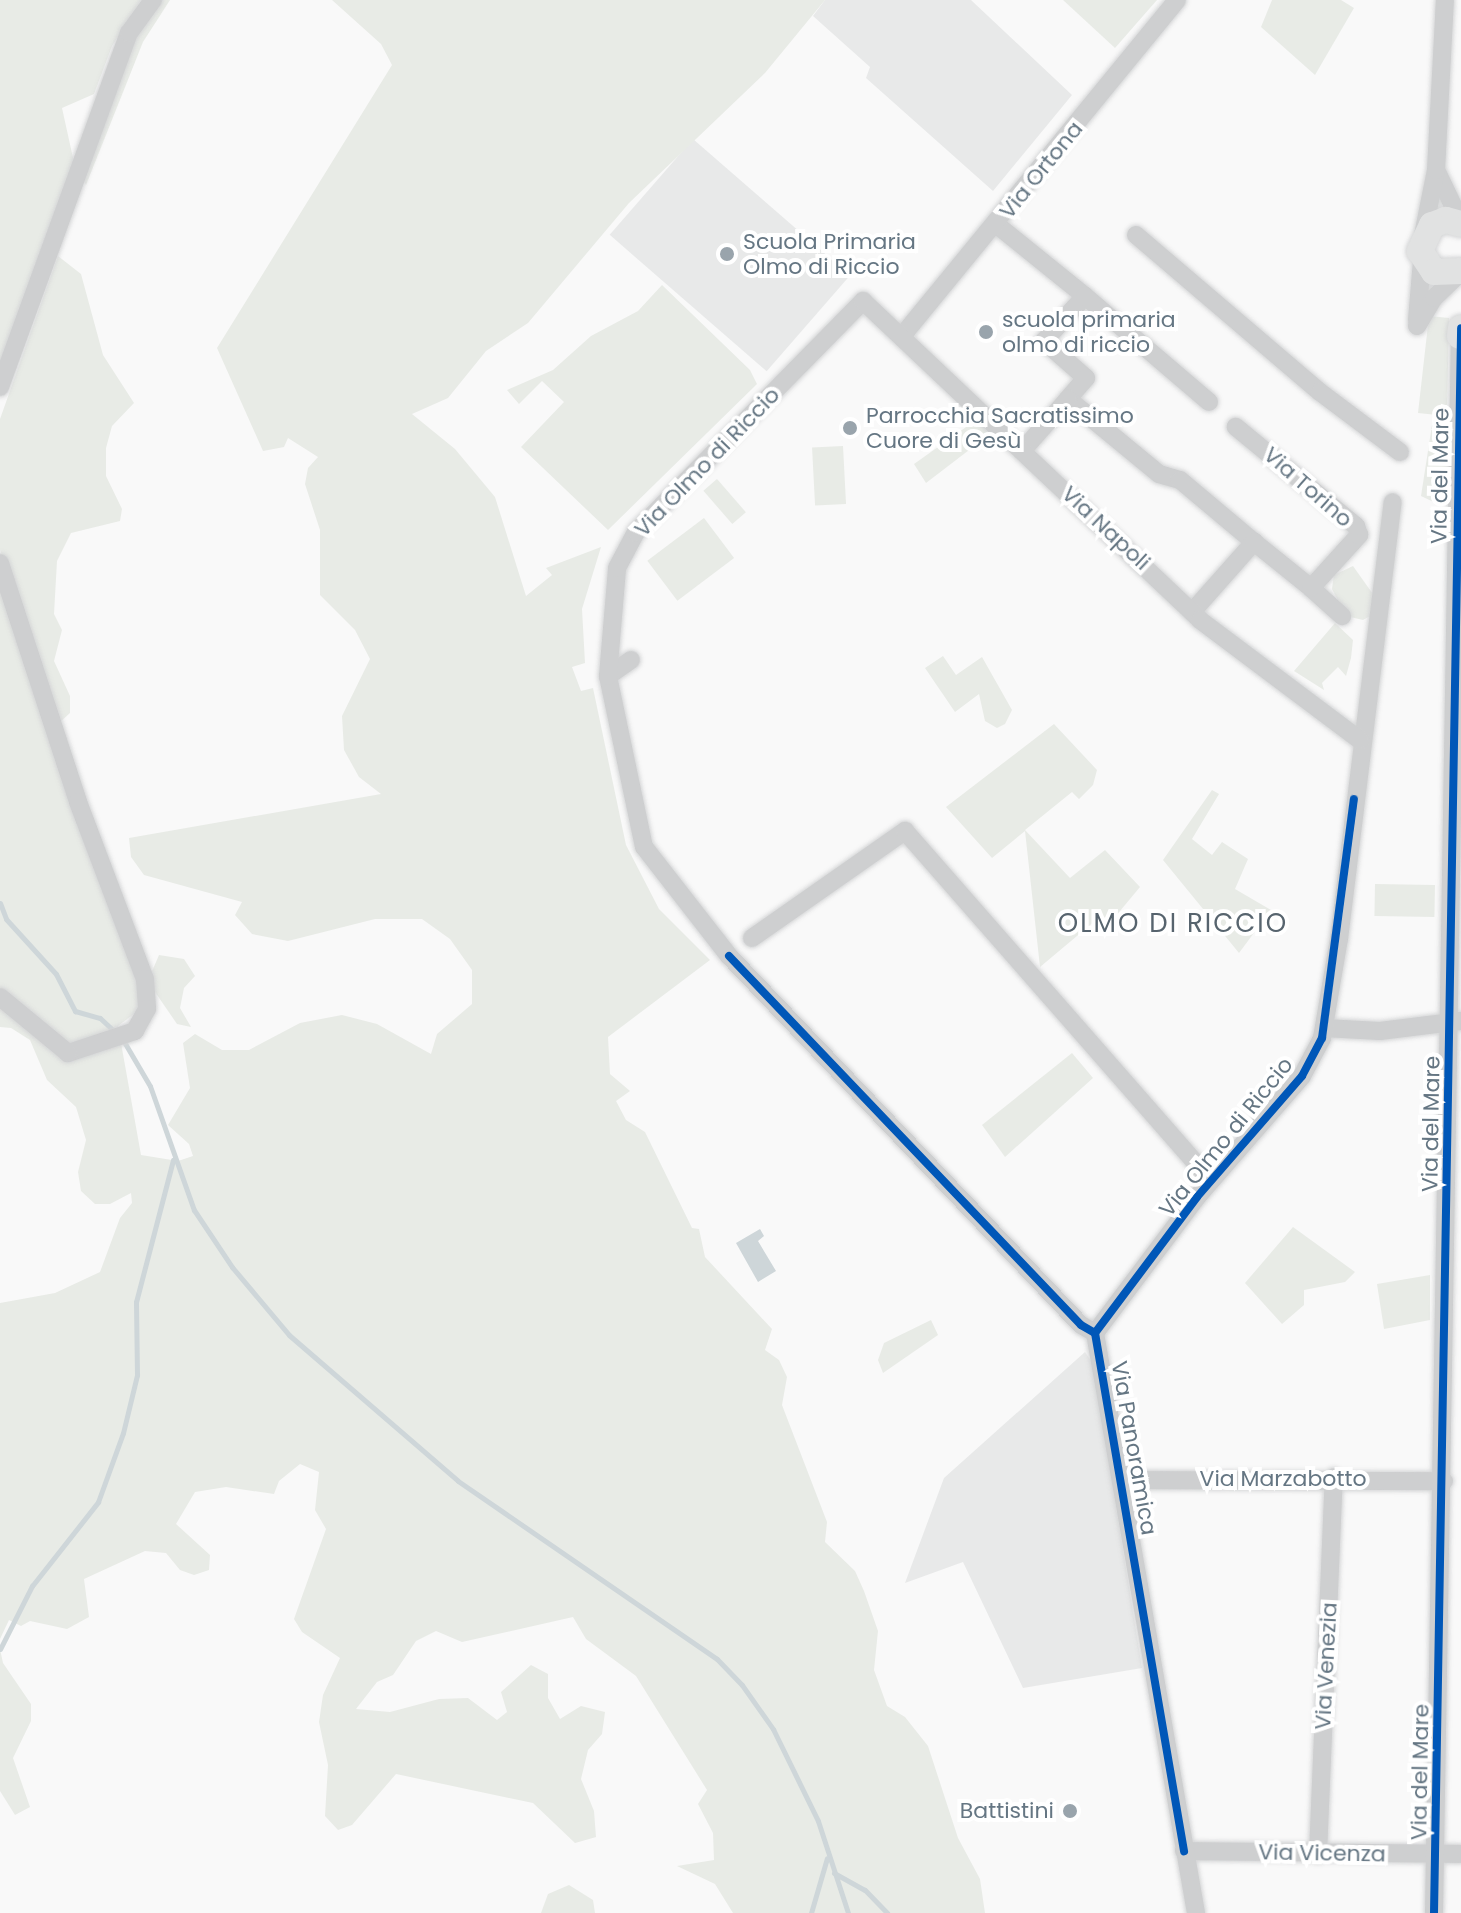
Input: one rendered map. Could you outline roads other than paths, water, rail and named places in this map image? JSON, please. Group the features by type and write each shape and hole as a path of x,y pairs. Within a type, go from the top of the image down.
{"street":[{"path":"0,387 129,33 153,0"},
{"name":"Via Ortona","path":"902,336 997,225 1177,0"},
{"path":"1445,0 1436,170 1446,228 1441,274 1461,271"},
{"path":"1436,170 1446,228 1417,326 1434,298 1461,271"},
{"path":"997,225 1209,402"},
{"path":"1136,235 1320,392 1400,452"},
{"path":"1022,451 1086,378 1044,341 1085,296"},
{"name":"Via Napoli","path":"863,301 1192,612 1360,740"},
{"name":"Via Olmo di Riccio","path":"729,956 644,847 608,676 617,568 636,532 863,301"},
{"path":"1460,336 1461,328"},
{"name":"Via del Mare","path":"1434,1913 1455,1167 1460,336"},
{"path":"1068,399 1159,474 1180,480 1342,616"},
{"name":"Via Torino","path":"1236,427 1356,526 1359,535 1311,588"},
{"name":"Via Olmo di Riccio","path":"1095,1333 1211,1180 1302,1076 1324,1028 1393,502"},
{"path":"1192,612 1254,542"},
{"path":"0,563 78,802 145,979 147,1009 135,1031 68,1053 0,997"},
{"path":"608,676 631,660"},
{"name":"Via Olmo di Riccio","path":"752,938 905,831 1211,1180"},
{"name":"Via Panoramica","path":"729,956 1081,1325 1095,1333 1196,1913"},
{"path":"1324,1028 1380,1031 1456,1022"},
{"name":"Via Marzabotto","path":"1122,1480 1334,1477 1444,1481"},
{"name":"Via Venezia","path":"1318,1854 1334,1477"},
{"name":"Via Vicenza","path":"1184,1851 1461,1854"}],"waterway":[{"path":"0,903 6,919 56,974 75,1011 100,1018 116,1033"},
{"path":"123,1040 150,1086 194,1210 232,1267 289,1335 458,1481 717,1659 742,1685 773,1729 818,1821 848,1913"},
{"path":"0,1649 32,1586 98,1502 123,1433 137,1375 136,1302 173,1160"},
{"path":"811,1913 827,1858"},
{"path":"834,1873 865,1890 887,1913"}],"place":[{"name":"Scuola Primaria Olmo di Riccio","path":"727,254"},
{"name":"scuola primaria olmo di riccio","path":"986,332"},
{"name":"Parrocchia Sacratissimo Cuore di Gesù","path":"850,428"},
{"name":"Battistini","path":"1070,1811"}],"district":[{"name":"OLMO DI RICCIO","path":"1173,924"}]}
